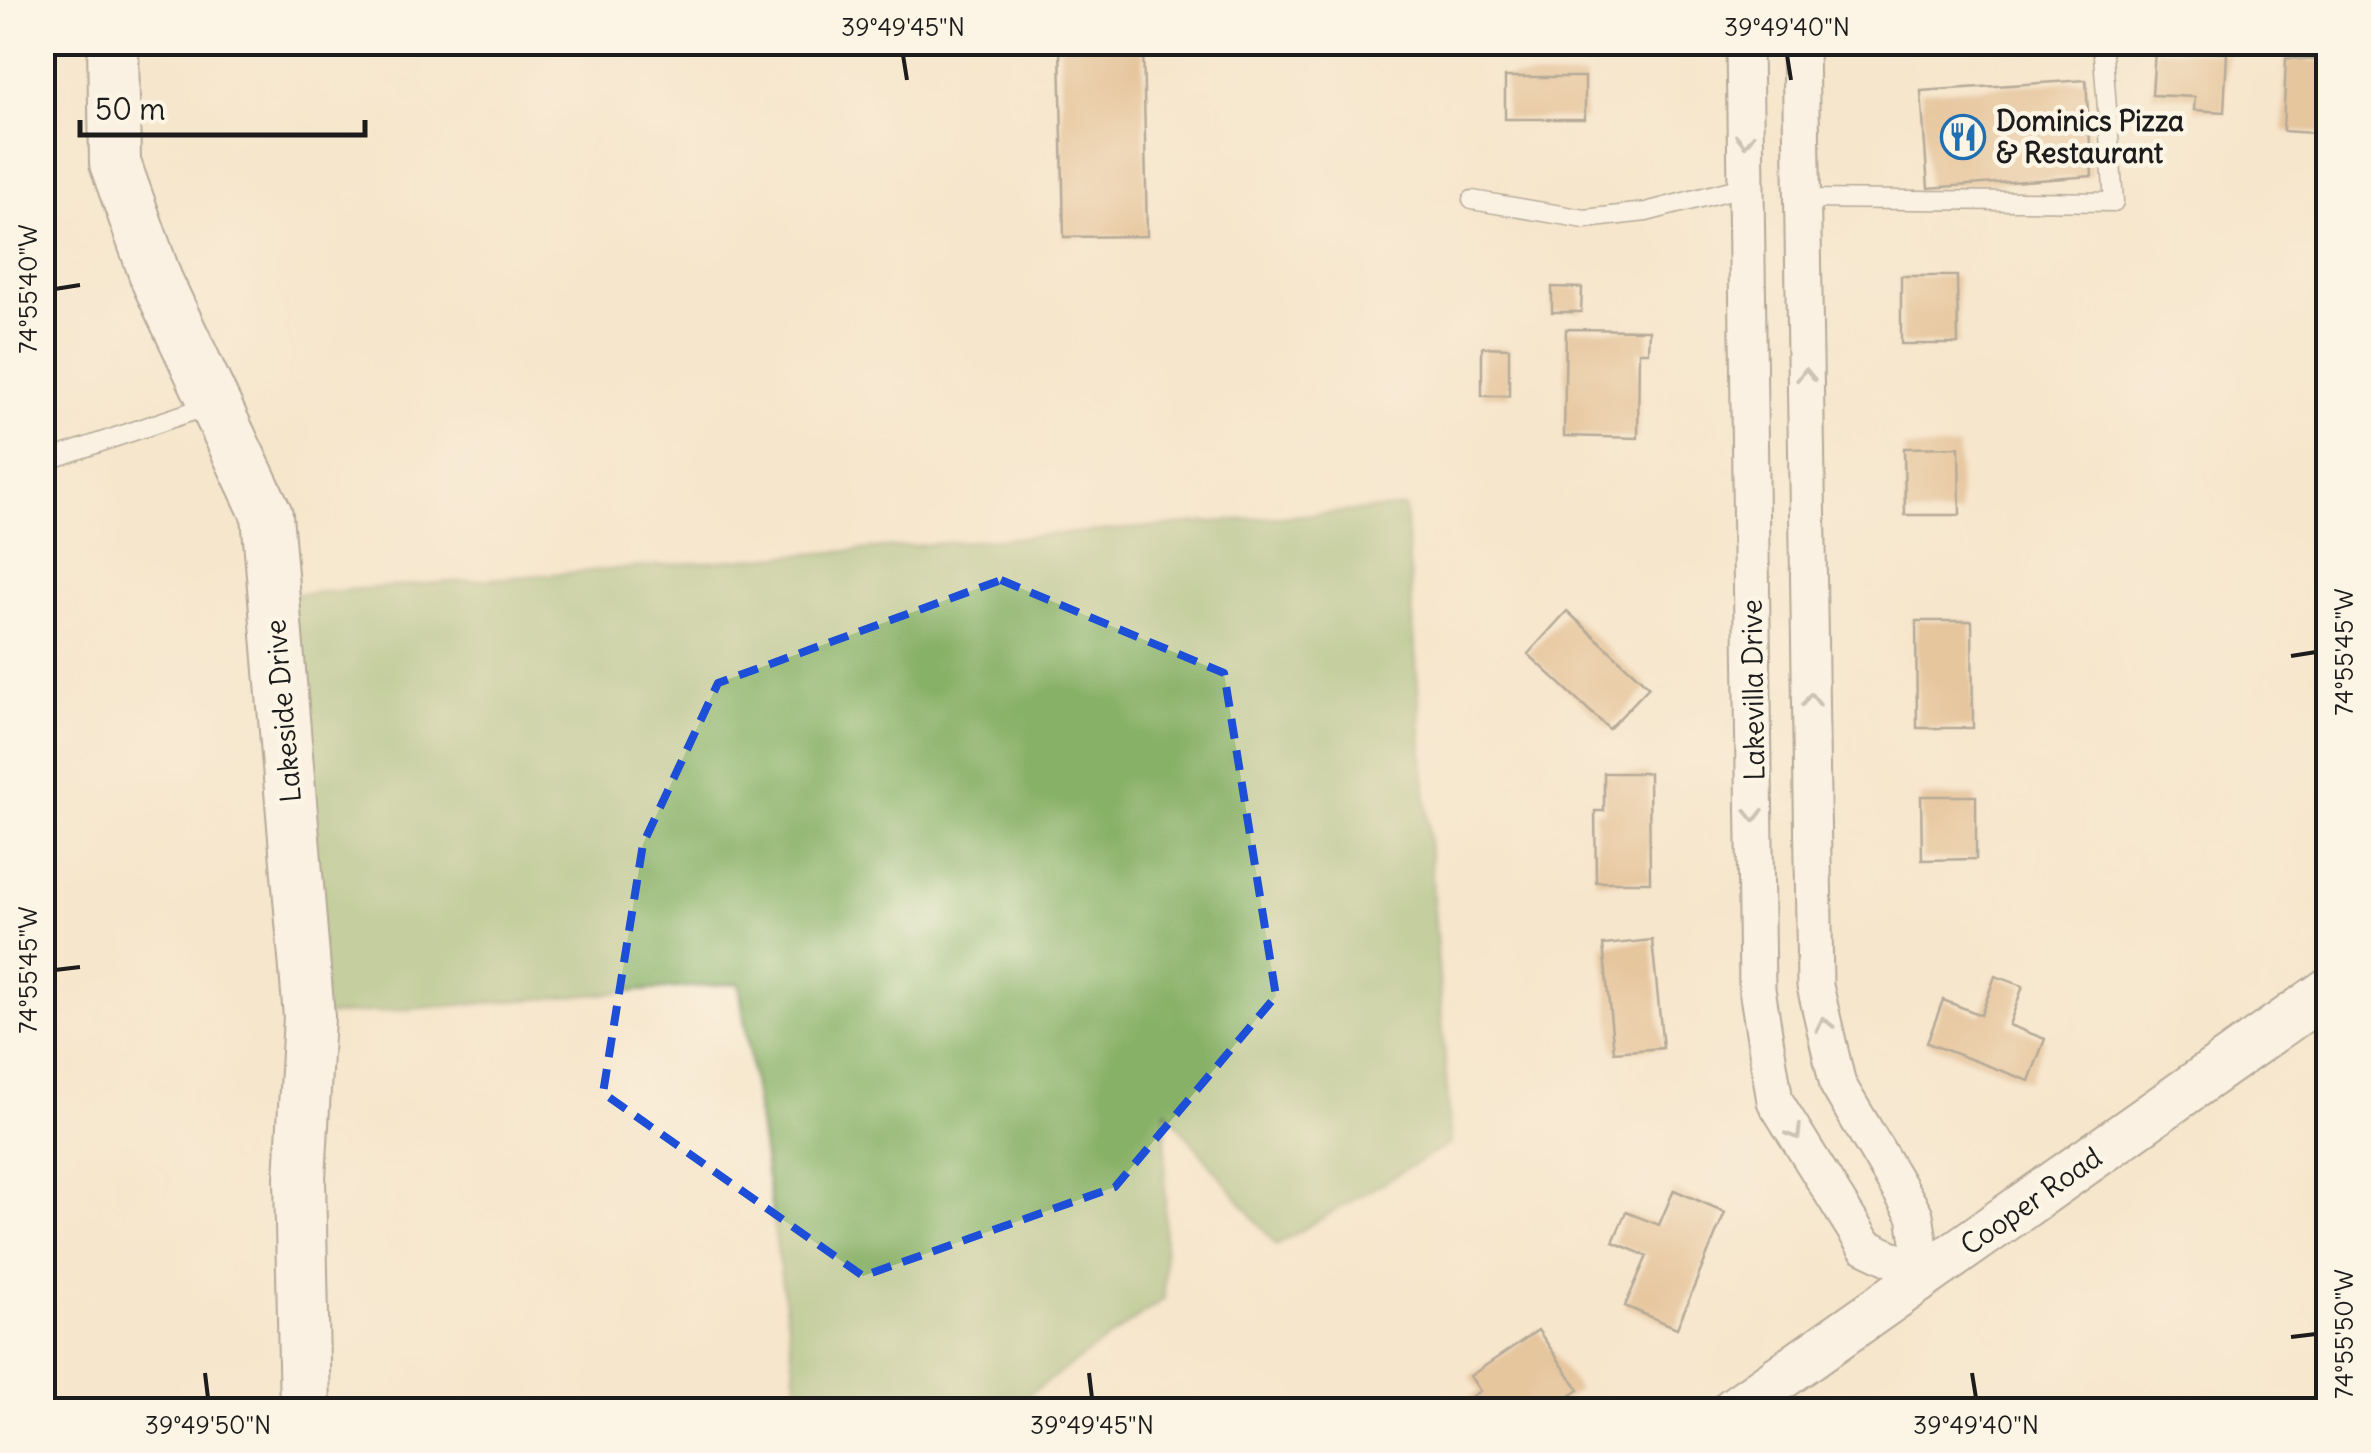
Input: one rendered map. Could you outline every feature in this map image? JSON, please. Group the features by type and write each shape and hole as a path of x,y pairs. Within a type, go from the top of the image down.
{"main road":[{"name":"Lakeside Drive","path":"113,42 115,163 157,282 267,515 308,1017 300,1179 305,1410"}],"street":[{"name":"Lakevilla Drive","path":"1744,42 1757,989 1775,1102 1865,1246 1925,1274"},
{"name":"Lakevilla Drive","path":"1800,42 1815,986 1838,1085 1915,1215 1925,1274"},
{"path":"1750,504 1808,507"},
{"name":"Cooper Road","path":"1734,1410 2328,992"}],"lane":[{"path":"1803,199 2114,202 2102,42"},
{"path":"1472,200 1585,219 1646,212 1746,186"},
{"path":"42,462 214,404"}],"highlighted area":[{"path":"1001,580 1224,673 1276,996 1115,1187 863,1276 603,1093 643,844 718,683"}],"green space":[{"path":"1405,507 1451,1143 1276,1245 1166,1110 1164,1299 1007,1410 800,1410 739,983 309,1017 274,596"}],"building":[{"path":"1143,43 1147,236 1064,237 1060,45"},
{"path":"2155,49 2227,53 2224,112 2194,110 2195,97 2152,95"},
{"path":"2286,58 2328,61 2328,134 2283,131"},
{"path":"1505,77 1585,77 1585,119 1505,119"},
{"path":"2086,80 2092,176 1928,188 1921,91"},
{"path":"1901,276 1957,276 1958,344 1901,344"},
{"path":"1552,287 1582,288 1581,312 1552,312"},
{"path":"1566,329 1649,330 1648,352 1639,352 1638,438 1564,436"},
{"path":"1482,347 1509,348 1509,396 1482,396"},
{"path":"1959,447 1960,515 1905,515 1904,448"},
{"path":"1567,611 1649,687 1609,729 1528,654"},
{"path":"1916,621 1972,621 1973,728 1917,728"},
{"path":"1604,773 1649,773 1650,882 1596,882 1595,811 1604,811"},
{"path":"1921,796 1976,796 1976,859 1922,860"},
{"path":"1652,940 1663,1048 1614,1052 1603,945"},
{"path":"1995,976 2023,986 2009,1025 2045,1039 2029,1081 1927,1043 1943,1000 1981,1015"},
{"path":"1674,1190 1725,1212 1677,1328 1625,1306 1647,1256 1613,1242 1626,1212 1659,1225"},
{"path":"1538,1330 1579,1390 1549,1410 1451,1410 1480,1391 1470,1376"}],"place":[{"name":"Dominics Pizza & Restaurant","path":"1963,137"}]}
